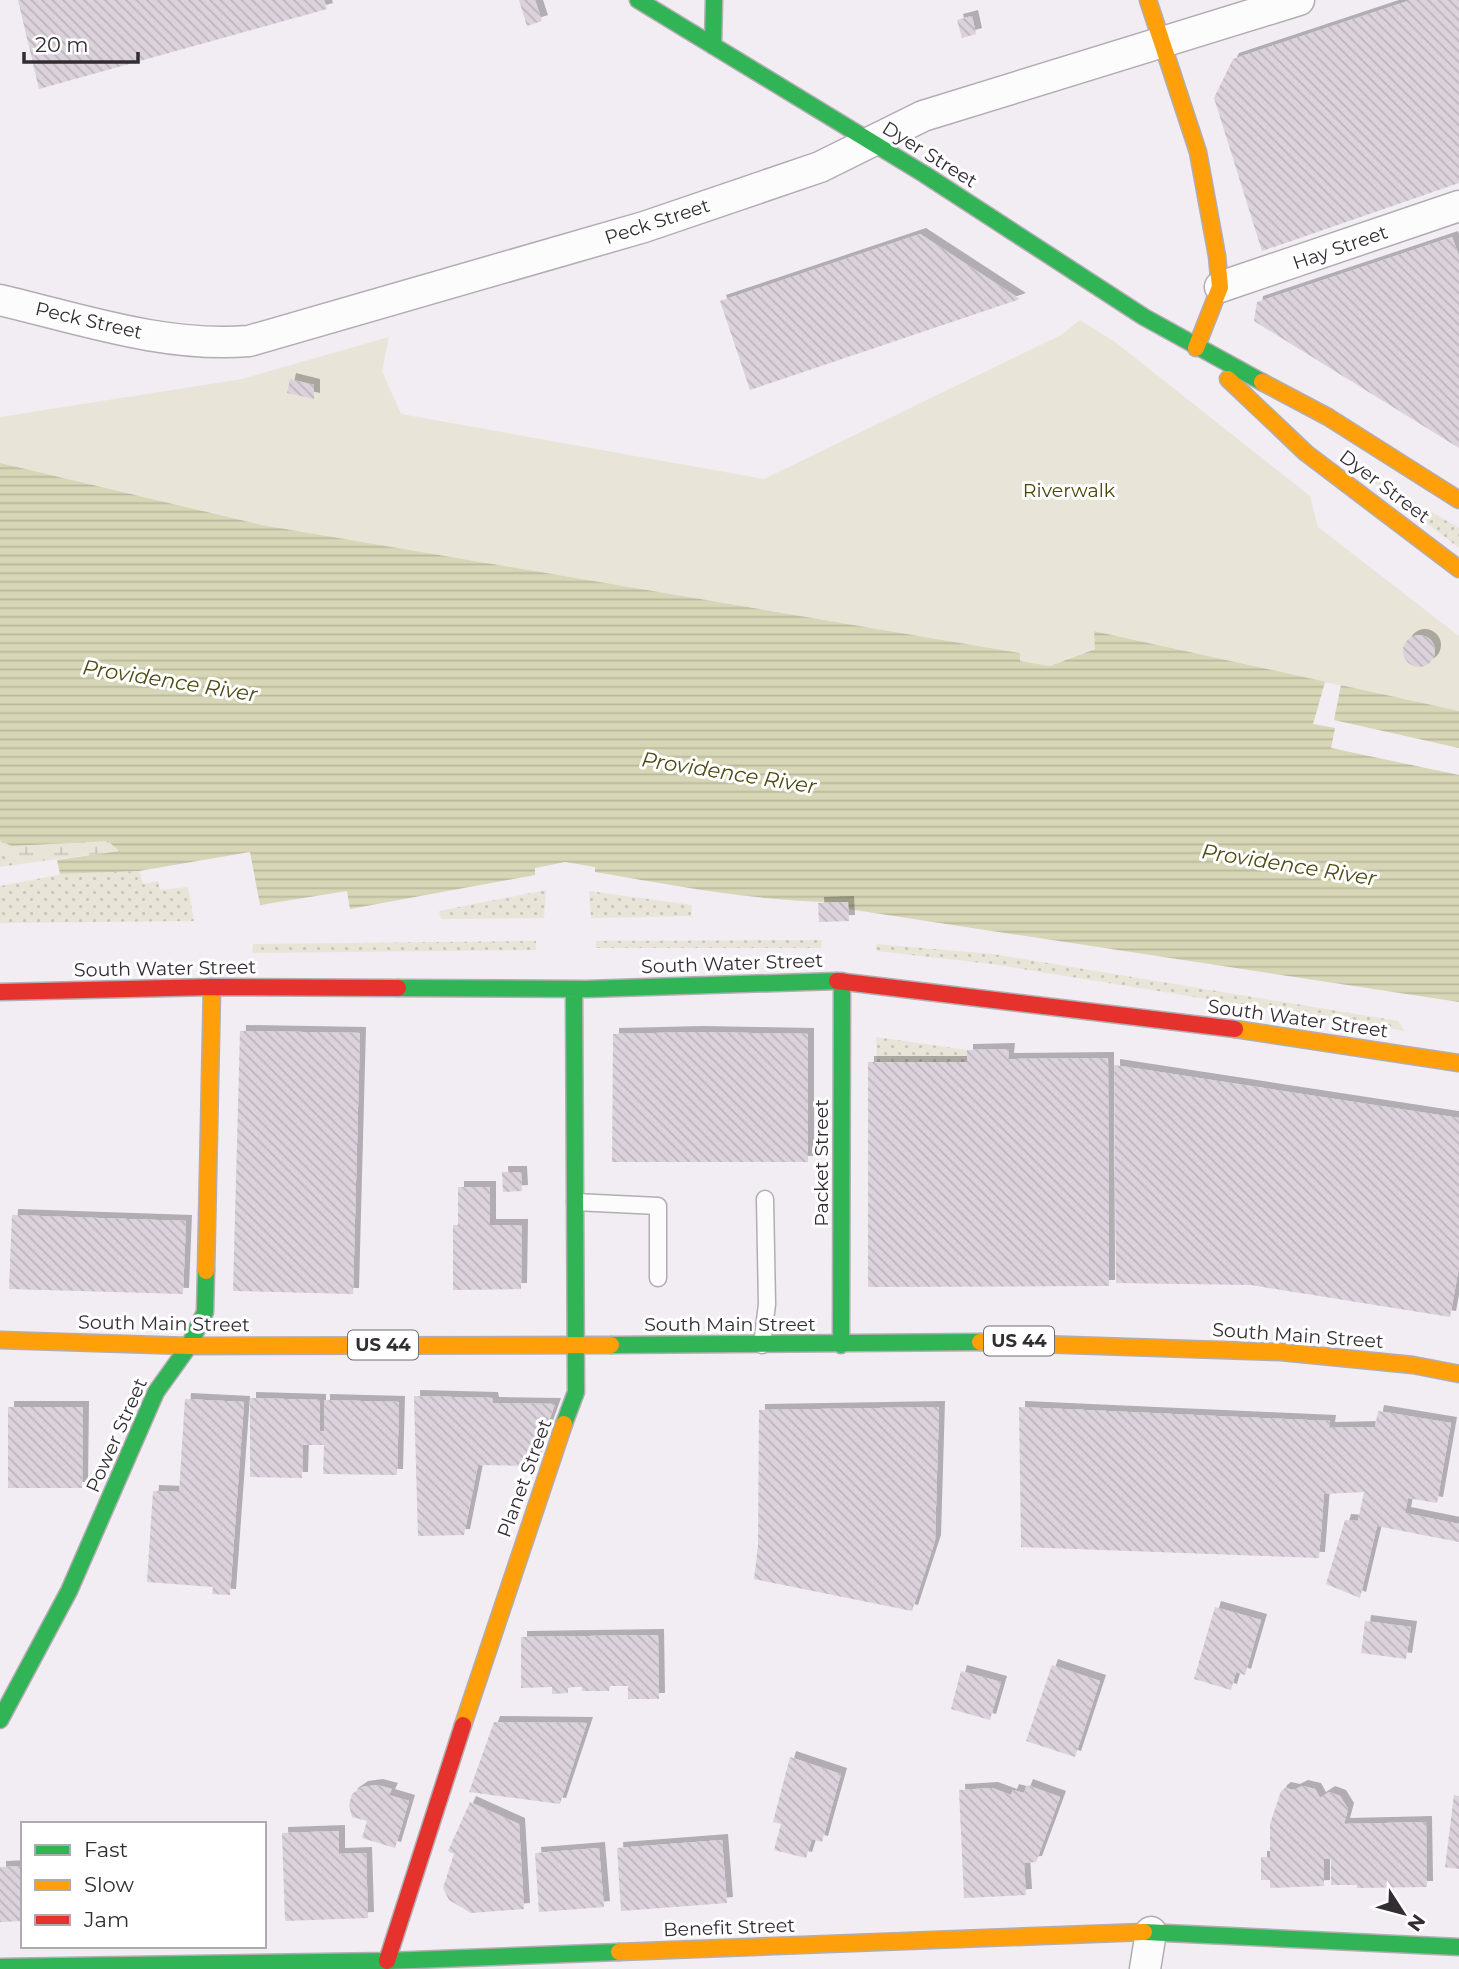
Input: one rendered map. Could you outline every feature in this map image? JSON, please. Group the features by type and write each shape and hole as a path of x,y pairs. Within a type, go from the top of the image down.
{"main road":[{"name":"Dyer Street","path":"638,0 872,142 1196,348 1328,417 1459,500"},
{"path":"713,46 714,0"},
{"path":"1148,0 1198,152 1220,287 1196,348"},
{"name":"Dyer Street","path":"1196,348 1306,453 1459,569"},
{"name":"South Water Street","path":"0,992 212,987 574,989 842,981 1261,1032 1459,1063"},
{"name":"Packet Street","path":"841,1345 842,981"},
{"name":"Power Street","path":"0,1720 69,1591 156,1392 189,1346 205,1312 212,987"},
{"name":"Planet Street","path":"387,1961 524,1537 576,1392 574,989"},
{"name":"South Main Street","path":"0,1340 189,1346 841,1345 1009,1341 1281,1352 1413,1366 1459,1374"},
{"name":"Benefit Street","path":"0,1967 847,1956 1151,1932 1459,1947"}],"street":[{"name":"Peck Street","path":"0,300 169,339 202,343 249,341 644,227 820,167 923,116 1298,0"},
{"name":"Hay Street","path":"1220,287 1459,206"},
{"path":"1145,1969 1151,1932"}],"lane":[{"path":"762,1345 767,1304 765,1199"},
{"path":"575,1202 657,1206 658,1278"}],"green space":[{"name":"Riverwalk","path":"1080,320 1115,342 1310,496 1318,527 1459,636 1459,711 1095,631 1095,648 1050,666 1019,661 1020,653 262,525 0,463 0,417 242,379 389,337 382,371 401,414 764,479 1061,335"},
{"path":"1350,464 1459,528 1459,548"},
{"path":"0,827 108,841 119,851 13,865 6,847 0,843"},
{"path":"0,843 6,847 13,865 0,867"},
{"path":"139,871 143,884 158,881 160,890 188,887 194,921 0,923 0,886 63,874"},
{"path":"546,890 544,918 441,919 439,911"},
{"path":"589,891 692,905 691,916 591,918"},
{"path":"822,940 821,948 596,948 596,941"},
{"path":"536,941 536,950 252,953 253,944"},
{"path":"876,944 993,954 1398,1021 1405,1031 992,964 876,951"},
{"path":"876,1037 967,1050 967,1062 877,1062"}],"water":[{"name":"Providence River","path":"0,463 262,525 1020,653 1020,661 1050,666 1095,649 1094,631 1459,711 1459,1002 848,909 848,902 784,900 689,888 595,872 595,867 565,862 535,868 535,875 350,909 347,891 260,905 250,852 139,871 60,874 57,860 119,851 108,841 12,846 0,841"}],"pier":[{"path":"1325,682 1341,685 1334,720 1459,748 1459,775 1331,748 1335,728 1313,724"}],"building":[{"path":"18,0 324,0 327,9 39,89"},
{"path":"519,0 535,0 542,21 527,26"},
{"path":"1411,0 1459,0 1459,183 1262,251 1214,98 1233,59"},
{"path":"972,16 976,34 962,38 957,20"},
{"path":"920,234 1020,299 750,390 720,301"},
{"path":"1452,237 1459,256 1459,448 1254,321 1257,302"},
{"path":"290,379 314,385 314,399 287,393"},
{"path":"1419,635 1430,640 1435,651 1430,662 1419,667 1408,662 1403,651 1408,640"},
{"path":"848,902 849,921 819,922 818,903"},
{"path":"240,1031 360,1033 353,1294 233,1291"},
{"path":"613,1034 808,1034 808,1162 612,1162"},
{"path":"1009,1049 1008,1059 1108,1058 1109,1286 868,1287 868,1062 967,1062 967,1050"},
{"path":"1114,1065 1459,1118 1459,1267 1450,1317 1251,1285 1116,1283"},
{"path":"502,1172 521,1172 522,1191 503,1192"},
{"path":"458,1187 490,1187 490,1225 522,1225 521,1289 453,1290 453,1225 458,1225"},
{"path":"12,1215 186,1221 183,1294 9,1289"},
{"path":"414,1396 492,1398 493,1403 555,1404 533,1466 478,1465 464,1535 418,1536"},
{"path":"250,1398 320,1400 320,1431 324,1431 324,1400 399,1402 397,1475 323,1474 324,1445 303,1445 302,1478 250,1477"},
{"path":"185,1399 244,1402 230,1595 212,1594 213,1587 147,1582 153,1491 179,1492"},
{"path":"8,1407 83,1407 82,1488 8,1488"},
{"path":"939,1407 935,1541 912,1611 754,1579 758,1546 759,1410"},
{"path":"1019,1407 1330,1421 1329,1428 1375,1427 1378,1411 1451,1423 1437,1503 1408,1498 1405,1513 1459,1524 1459,1542 1377,1526 1360,1598 1326,1584 1345,1520 1358,1521 1364,1492 1324,1494 1319,1558 1021,1547"},
{"path":"1215,1607 1261,1620 1245,1675 1236,1672 1231,1690 1194,1679"},
{"path":"1365,1621 1411,1627 1406,1659 1361,1653"},
{"path":"658,1635 659,1699 628,1699 628,1686 610,1686 609,1691 582,1691 582,1687 568,1687 568,1693 552,1694 552,1687 521,1688 521,1637"},
{"path":"1052,1665 1100,1681 1075,1757 1026,1741"},
{"path":"961,1671 1001,1682 990,1720 951,1709"},
{"path":"494,1722 587,1723 560,1804 469,1792"},
{"path":"790,1757 841,1774 822,1842 812,1839 806,1858 774,1850 781,1824 773,1822"},
{"path":"377,1785 392,1789 389,1795 409,1801 395,1848 362,1838 367,1821 352,1817 349,1805 352,1794 362,1787"},
{"path":"1027,1785 1060,1797 1036,1862 1024,1863 1026,1895 964,1898 959,1790 992,1788 1011,1795 1013,1790 1024,1793"},
{"path":"1302,1786 1315,1789 1320,1798 1329,1792 1340,1796 1348,1809 1344,1824 1426,1822 1427,1887 1357,1888 1357,1885 1331,1885 1331,1859 1324,1859 1324,1886 1270,1888 1270,1880 1261,1880 1261,1857 1270,1857 1270,1824 1281,1791"},
{"path":"1454,1795 1459,1796 1459,1869 1445,1867"},
{"path":"470,1802 519,1824 524,1909 471,1913 449,1900 443,1888 454,1854 448,1851"},
{"path":"339,1831 339,1854 366,1853 368,1918 285,1921 282,1833"},
{"path":"722,1840 727,1903 621,1911 617,1848"},
{"path":"599,1848 604,1907 539,1912 535,1853"},
{"path":"21,1866 21,1921 0,1922 0,1867"}],"traffic: fast":[{"path":"638,0 924,174 1144,317 1262,382"},
{"path":"713,46 714,0"},
{"path":"398,988 587,989 837,981"},
{"path":"841,1345 842,981"},
{"path":"564,1424 576,1392 574,989"},
{"path":"0,1720 69,1591 156,1392 189,1346 205,1312 206,1271"},
{"path":"611,1345 980,1342"},
{"path":"1144,1932 1459,1947"},
{"path":"0,1967 387,1961 619,1952"}],"traffic: slow":[{"path":"1148,0 1198,152 1217,256 1220,287 1196,348"},
{"path":"1228,379 1306,453 1459,569"},
{"path":"1262,382 1328,417 1459,500"},
{"path":"206,1271 212,987"},
{"path":"1235,1029 1459,1063"},
{"path":"0,1340 189,1346 611,1345"},
{"path":"980,1342 1281,1352 1413,1365 1459,1374"},
{"path":"463,1725 564,1424"},
{"path":"619,1952 1144,1932"}],"traffic: jam":[{"path":"837,981 1235,1029"},
{"path":"0,992 212,987 398,988"},
{"path":"387,1961 463,1725"}]}
